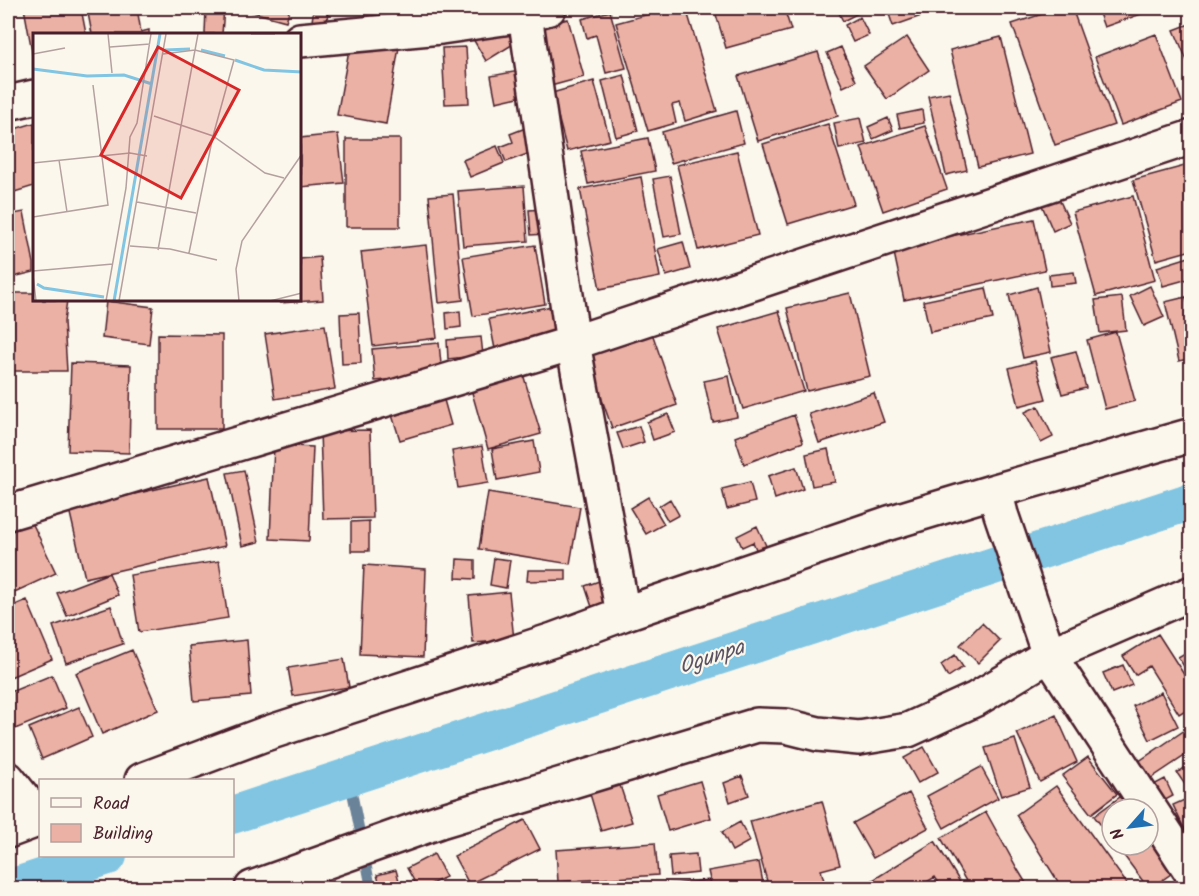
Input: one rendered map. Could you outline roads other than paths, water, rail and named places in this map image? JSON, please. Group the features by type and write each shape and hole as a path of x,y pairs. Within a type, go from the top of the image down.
{"street":[{"path":"302,40 441,27 532,10 573,343 623,614"},
{"path":"8,103 33,97"},
{"path":"8,513 573,343 1191,137"},
{"path":"145,779 262,735 553,640 889,524 998,502 1191,435"},
{"path":"998,502 1046,645 1191,873"},
{"path":"252,888 440,821 757,725 786,726 818,734 859,738 908,730 976,699 1046,645 1191,593"},
{"path":"8,779 39,818"},
{"path":"8,831 39,819"}],"waterway":[{"name":"Ogunpa","path":"234,814 1192,501"},
{"path":"349,777 371,888"},
{"name":"Ogunpa","path":"10,888 105,857"}]}
